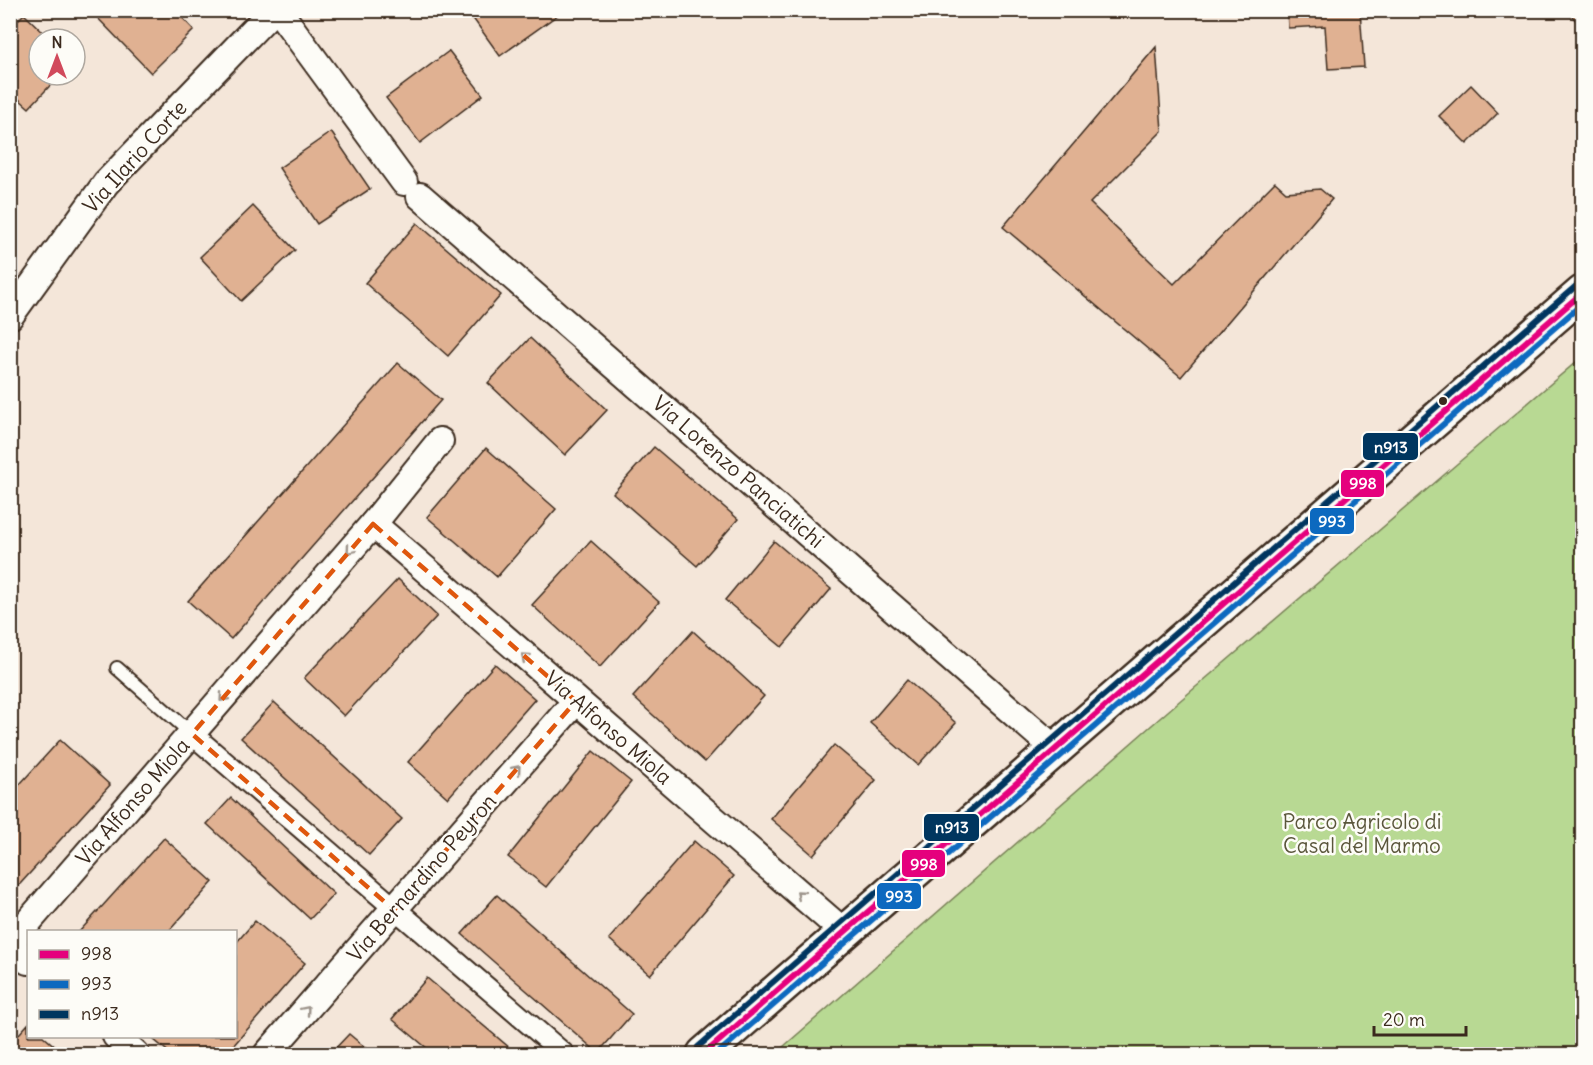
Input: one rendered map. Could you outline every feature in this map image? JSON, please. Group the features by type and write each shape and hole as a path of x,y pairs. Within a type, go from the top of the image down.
{"main road":[{"path":"704,1054 1582,293"}],"street":[{"name":"Via Lorenzo Panciatichi","path":"276,10 412,189 1055,749"},
{"name":"Via Ilario Corte","path":"10,316 106,183 276,10"},
{"name":"Via Alfonso Miola","path":"27,960 10,944 373,524 440,441"},
{"name":"Via Alfonso Miola","path":"373,524 844,932"},
{"name":"Via Bernardino Peyron","path":"267,1054 576,701"},
{"path":"192,734 564,1054"},
{"path":"118,1038 136,1054"}],"lane":[{"path":"117,668 192,734"}],"highlighted area":[{"path":"373,524 576,701 394,910 192,734"}],"green space":[{"name":"Parco Agricolo di Casal del Marmo","path":"1582,357 1582,1054 775,1054 1176,704"}],"building":[{"path":"90,10 175,10 194,30 151,73"},
{"path":"467,10 557,10 559,14 500,56"},
{"path":"1287,10 1360,10 1364,67 1328,69 1325,26 1288,28"},
{"path":"1567,10 1582,10 1582,28"},
{"path":"24,14 38,27 27,27 27,87 49,87 29,108 10,91 10,28"},
{"path":"1156,47 1162,131 1090,203 1174,284 1275,182 1286,192 1320,189 1332,199 1181,377 1003,227"},
{"path":"449,51 483,95 420,143 386,98"},
{"path":"1471,85 1498,113 1467,144 1439,116"},
{"path":"331,132 370,189 317,224 279,168"},
{"path":"253,206 295,250 241,301 200,257"},
{"path":"417,223 501,295 448,356 365,283"},
{"path":"530,338 607,410 565,455 488,383"},
{"path":"398,363 441,400 231,639 188,601"},
{"path":"654,447 738,519 697,566 613,493"},
{"path":"486,448 556,509 497,577 427,517"},
{"path":"591,541 659,602 600,667 532,605"},
{"path":"774,541 831,589 782,647 725,600"},
{"path":"398,579 437,616 344,716 304,678"},
{"path":"693,631 764,696 705,762 633,697"},
{"path":"495,664 535,699 448,798 408,762"},
{"path":"907,680 956,723 918,765 870,723"},
{"path":"274,702 402,819 369,855 241,738"},
{"path":"60,740 110,785 10,895 10,795"},
{"path":"834,745 876,780 813,855 771,819"},
{"path":"593,751 631,782 546,887 508,857"},
{"path":"231,798 334,894 310,919 207,824"},
{"path":"164,838 213,882 170,930 81,930"},
{"path":"694,841 734,876 650,975 609,939"},
{"path":"497,895 632,1014 598,1053 462,934"},
{"path":"255,921 305,963 226,1054 171,1054 154,1038 237,1038 237,942"},
{"path":"427,978 517,1054 434,1054 392,1019"},
{"path":"27,1025 27,1038 45,1038 64,1054 10,1054 10,1044"},
{"path":"349,1034 373,1054 330,1054"}],"transit line":[{"name":"n913","path":"698,1047 1576,286"},
{"name":"998","path":"704,1054 1582,293"},
{"name":"993","path":"717,1054 1582,304"}]}
